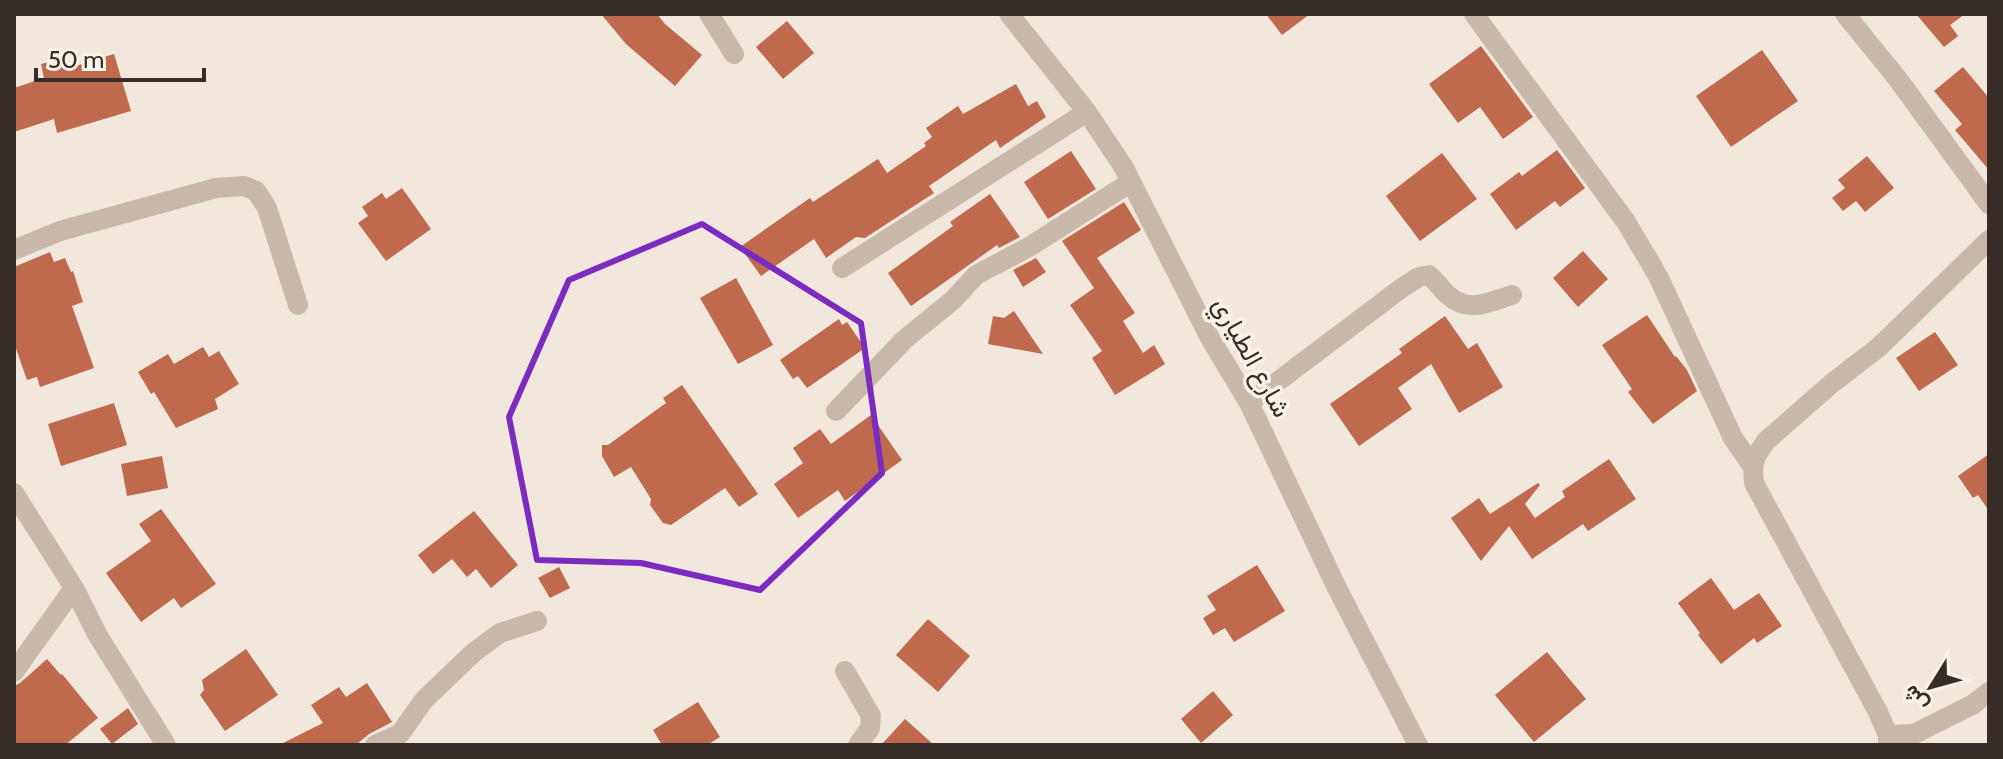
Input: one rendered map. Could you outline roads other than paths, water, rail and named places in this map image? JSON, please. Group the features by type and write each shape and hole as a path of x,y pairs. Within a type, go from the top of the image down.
{"street":[{"path":"709,14 734,54"},
{"name":"شارع الطياري","path":"1009,14 1087,112 1123,166 1210,338 1249,403 1337,588 1418,745"},
{"path":"1474,14 1626,222 1658,276 1733,438 1753,467"},
{"path":"1845,14 1897,78 1989,204"},
{"path":"842,268 1087,112"},
{"path":"836,411 905,339 953,300 976,275 1029,247 1131,182"},
{"path":"14,250 72,228 216,188 244,186 256,191 267,208 298,305"},
{"path":"1989,240 1879,347 1766,441 1753,467 1754,483 1888,740 1914,734 1972,705 1989,692"},
{"path":"1249,403 1419,277 1429,275 1449,296 1474,307 1512,295"},
{"path":"14,493 166,745"},
{"path":"14,672 74,588"},
{"path":"375,745 400,734 424,700 473,653 500,633 537,621"},
{"path":"845,671 871,716 870,728 858,745"}]}
